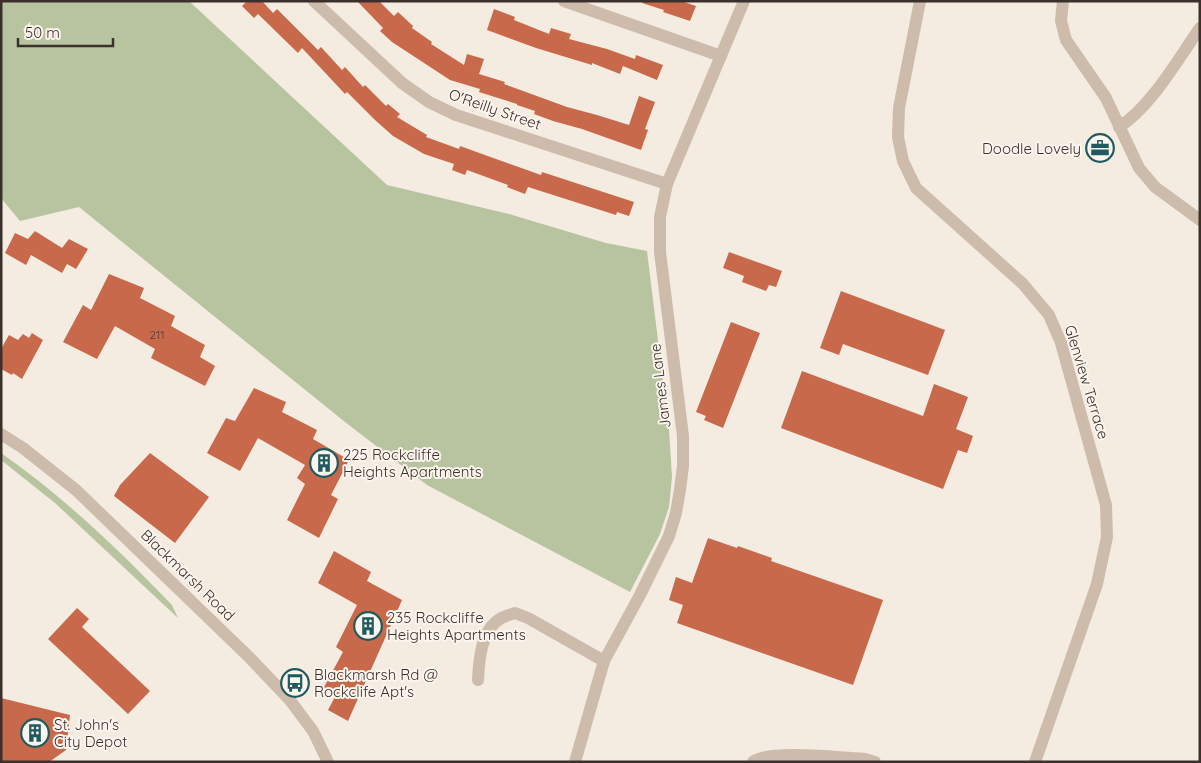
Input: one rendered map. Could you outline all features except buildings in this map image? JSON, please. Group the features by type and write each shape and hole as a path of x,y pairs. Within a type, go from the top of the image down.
{"street":[{"name":"O'Reilly Street","path":"314,1 402,83 438,107 456,115 667,184"},
{"name":"James Lane","path":"575,762 604,660 640,595 669,536 680,490 683,466 682,436 660,242 660,217 667,184 744,1"},
{"name":"Glenview Terrace","path":"920,1 900,108 898,137 903,161 916,188 1023,284 1049,316 1061,343 1106,505 1107,536 1097,584 1035,762"},
{"path":"1063,1 1061,21 1066,40 1106,98 1134,160 1149,182 1200,220"},
{"path":"570,2 721,56"},
{"path":"1119,127 1134,117 1146,104 1200,28"},
{"name":"Blackmarsh Road","path":"1,434 23,448 76,490 249,657 289,699 313,731 328,762"},
{"path":"478,680 481,653 490,628 499,619 515,613 528,618 604,660"},
{"path":"752,762 757,758 776,754 865,759 876,762"}],"green space":[{"path":"1,1 189,1 387,185 509,214 606,243 647,251 669,430 672,477 669,507 660,534 630,592 427,485 345,422 79,207 20,221 1,198"},
{"path":"1,453 69,506 111,544 172,605 178,618 55,503 1,460"}],"place":[{"name":"Doodle Lovely","path":"1100,148"},
{"name":"225 Rockcliffe Heights Apartments","path":"324,463"},
{"name":"235 Rockcliffe Heights Apartments","path":"368,626"},
{"name":"Blackmarsh Rd @ Rockclife Apt's","path":"295,683"},
{"name":"St. John's City Depot","path":"35,733"}]}
